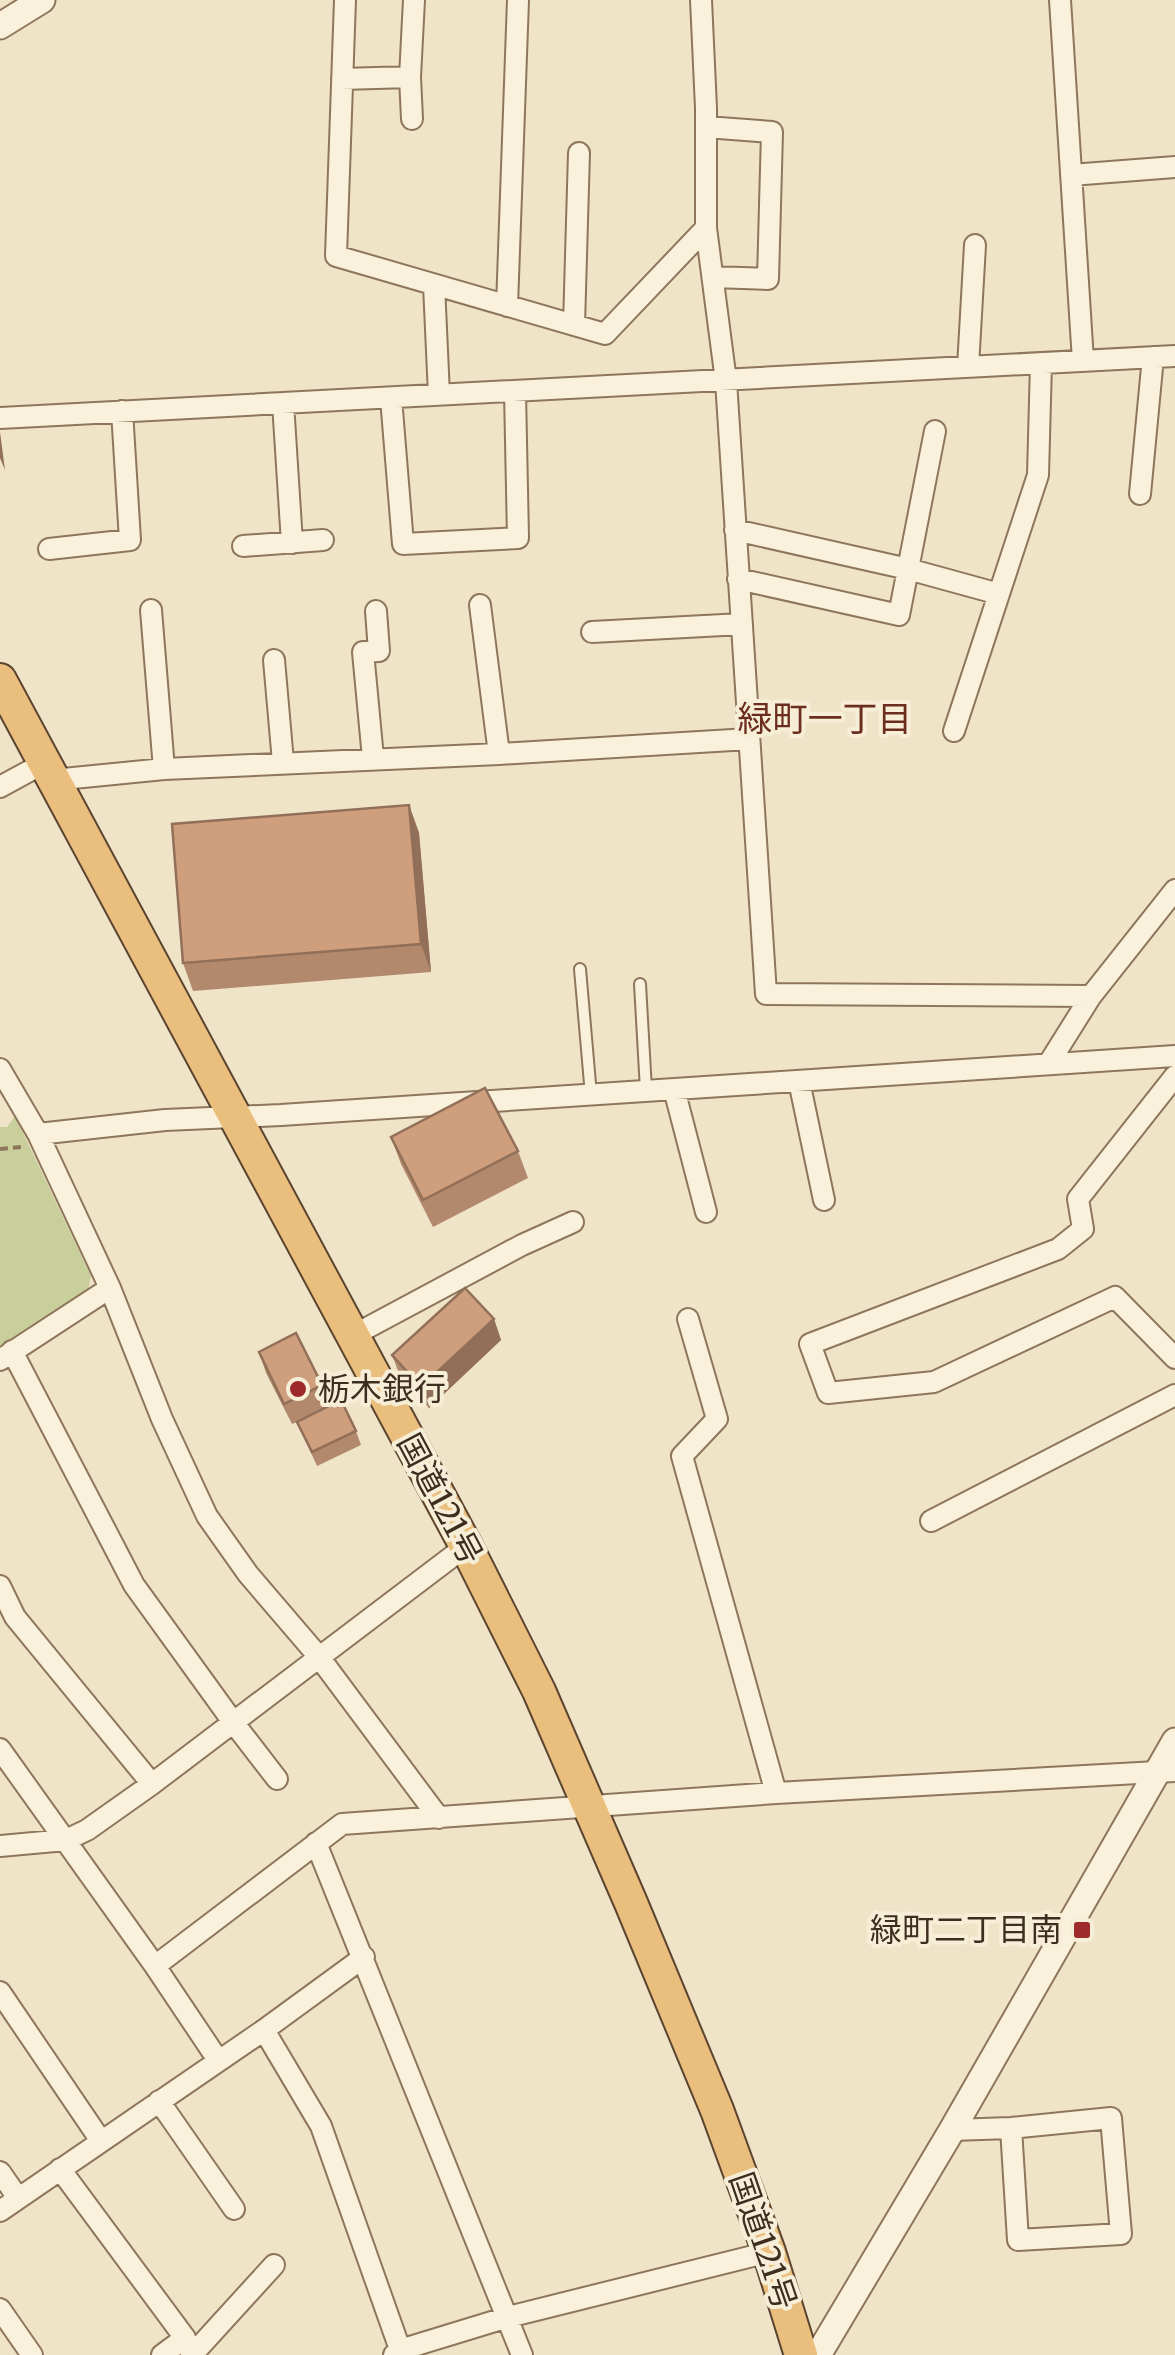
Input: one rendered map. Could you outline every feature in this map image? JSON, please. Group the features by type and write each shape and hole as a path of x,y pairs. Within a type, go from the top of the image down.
{"highway":[{"name":"国道121号","path":"0,680 466,1546 539,1691 717,2110 769,2252 821,2351"}],"street":[{"path":"0,26 42,0"},
{"path":"345,0 336,256 605,334 706,228"},
{"path":"412,119 414,0"},
{"path":"506,306 518,0"},
{"path":"701,0 706,228 726,381 766,994 1090,996"},
{"path":"1060,0 1083,361"},
{"path":"342,78 410,77"},
{"path":"706,127 772,132 768,279 713,277"},
{"path":"574,326 580,153"},
{"path":"1071,175 1175,167"},
{"path":"968,367 975,244"},
{"path":"434,285 440,395"},
{"path":"0,418 1175,356"},
{"path":"1140,494 1152,357"},
{"path":"954,731 1038,475 1041,363"},
{"path":"390,398 403,544 518,538 514,392"},
{"path":"283,403 292,543"},
{"path":"48,550 130,540 122,412"},
{"path":"738,578 898,615 935,431"},
{"path":"735,530 999,594"},
{"path":"243,546 322,540"},
{"path":"480,605 498,754"},
{"path":"151,610 164,769"},
{"path":"373,758 363,652 379,651 376,612"},
{"path":"592,632 742,624"},
{"path":"274,660 282,762"},
{"path":"0,786 49,772 498,754 749,739"},
{"path":"1049,1063 1090,996 1175,890"},
{"path":"35,1140 165,1120 1175,1056"},
{"path":"0,1070 110,1288 162,1419 207,1516 248,1574 319,1656 439,1818"},
{"path":"1175,1076 1078,1199 1083,1228 1058,1249 810,1344 828,1393 934,1382 1114,1297 1175,1358"},
{"path":"799,1081 824,1200"},
{"path":"674,1090 706,1212"},
{"path":"352,1336 573,1222"},
{"path":"110,1288 6,1356 134,1585 278,1779"},
{"path":"688,1319 717,1419 682,1456 776,1793"},
{"path":"931,1521 1175,1395"},
{"path":"0,1846 66,1840 87,1830 466,1546"},
{"path":"0,1586 16,1617 152,1784"},
{"path":"821,2351 1167,1772 1175,1742"},
{"path":"0,1749 218,2060"},
{"path":"155,1966 342,1824 776,1793 1167,1772"},
{"path":"316,1843 522,2355"},
{"path":"0,2172 9,2205 364,1957"},
{"path":"0,1992 101,2140"},
{"path":"264,2030 321,2126 399,2353 508,2317 769,2252"},
{"path":"159,2101 234,2209"},
{"path":"952,2130 1111,2118 1121,2234 1018,2240 1011,2128"},
{"path":"60,2168 190,2349"},
{"path":"162,2355 190,2349 274,2266"},
{"path":"0,2309 32,2355"}],"lane":[{"path":"580,968 591,1095"},
{"path":"640,984 646,1091"}],"path":[{"path":"0,1149 35,1140"}],"green space":[{"path":"15,1116 91,1276 87,1295 0,1354 0,1127 7,1127"}],"building":[{"path":"409,805 421,944 183,963 172,824"},
{"path":"485,1088 518,1151 423,1200 391,1137"},
{"path":"465,1288 494,1319 421,1387 392,1355"},
{"path":"296,1333 322,1385 284,1404 259,1352"},
{"path":"341,1400 356,1431 312,1452 297,1422"}],"place":[{"name":"栃木銀行","path":"298,1389"},
{"name":"緑町二丁目南","path":"1082,1930"}],"district":[{"name":"緑町一丁目","path":"825,719"}]}
